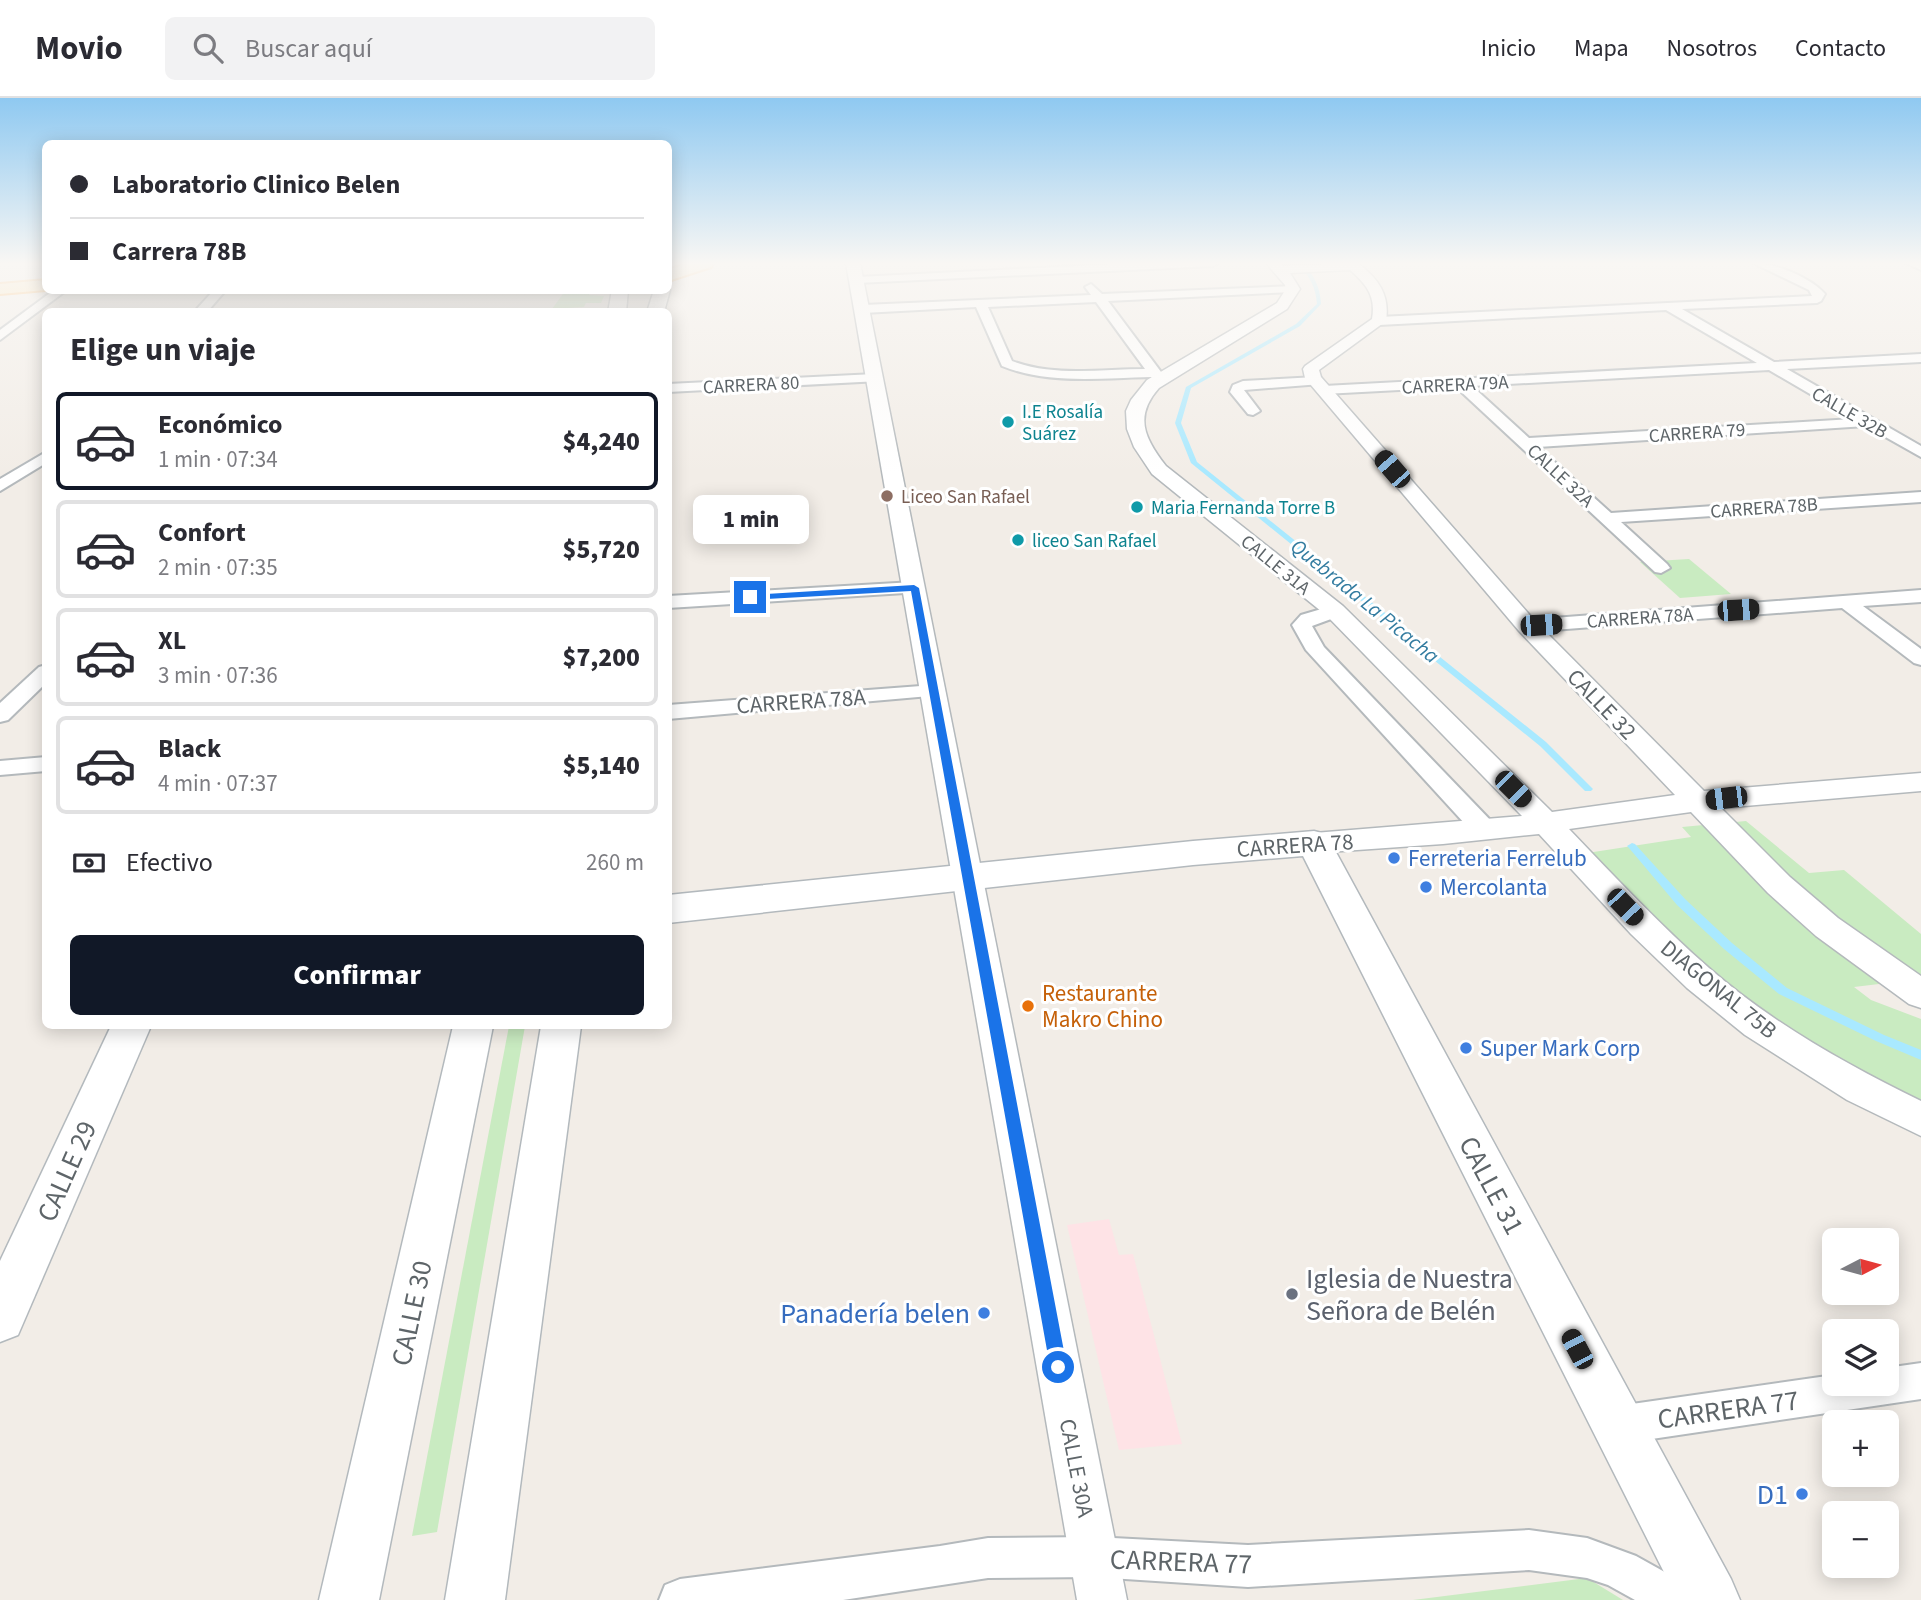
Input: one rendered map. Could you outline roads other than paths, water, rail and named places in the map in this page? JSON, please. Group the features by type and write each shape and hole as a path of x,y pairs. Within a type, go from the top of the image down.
{"main road":[{"name":"CARRERA 78","path":"672,909 1314,843"},
{"name":"CALLE 31","path":"1314,843 1710,1600"},
{"name":"CALLE 29","path":"0,1317 130,1029"},
{"name":"CALLE 30","path":"349,1600 472,1029"},
{"path":"475,1600 561,1029"}],"street":[{"name":"CALLE 30A","path":"867,333 904,548 934,691 1098,1579"},
{"path":"994,333 1007,363 1027,371 1156,377"},
{"path":"1124,333 1156,377"},
{"name":"CALLE 31A","path":"1234,333 1156,377 1138,402 1135,422 1143,448 1159,470 1335,611 1544,823"},
{"path":"1320,386 1311,369 1362,333"},
{"name":"CALLE 32B","path":"1715,333 1921,452"},
{"name":"CARRERA 79A","path":"1252,411 1237,392 1243,385 1461,383 1921,358"},
{"path":"1894,359 1921,373"},
{"name":"CARRERA 80","path":"672,387 875,378"},
{"name":"CALLE 32A","path":"1461,383 1661,568"},
{"name":"CALLE 32","path":"1320,386 1527,626 1779,885 1827,927 1921,994"},
{"name":"CARRERA 79","path":"1526,443 1868,422"},
{"path":"0,486 42,459"},
{"name":"CARRERA 78B","path":"1607,518 1921,497"},
{"path":"672,602 914,588"},
{"name":"CARRERA 78A","path":"1527,626 1921,596"},
{"path":"1846,602 1921,659"},
{"name":"CALLE 31A","path":"1335,611 1308,619 1302,625 1305,634 1485,830"},
{"path":"0,715 42,675"},
{"name":"CARRERA 78A","path":"672,712 934,691"},
{"path":"0,768 42,764"},
{"name":"CARRERA 78","path":"1314,843 1485,830 1745,795 1921,782"},
{"name":"DIAGONAL 75B","path":"1544,823 1670,952 1757,1025 1860,1089 1921,1119"},
{"name":"CARRERA 77","path":"1618,1426 1921,1381"},
{"name":"CARRERA 77","path":"680,1600 940,1567 988,1558 1098,1579 1248,1566 1529,1550 1562,1551 1599,1559 1635,1576 1673,1600"}],"waterway":[{"name":"Quebrada La Picacha","path":"1284,333 1189,387 1178,423 1194,463 1543,744 1588,789"},
{"name":"Quebrada La Picacha","path":"1632,846 1681,902 1728,946 1783,991 1921,1055"}],"place":[{"name":"I.E Rosalía Suárez","path":"1008,422"},
{"name":"Liceo San Rafael","path":"887,496"},
{"name":"Maria Fernanda Torre B","path":"1137,507"},
{"name":"liceo San Rafael","path":"1018,540"},
{"name":"Ferreteria Ferrelub","path":"1394,858"},
{"name":"Mercolanta","path":"1426,887"},
{"name":"Restaurante Makro Chino","path":"1028,1006"},
{"name":"Super Mark Corp","path":"1466,1048"},
{"name":"Iglesia de Nuestra Señora de Belén","path":"1292,1294"},
{"name":"Panadería belen","path":"984,1313"},
{"name":"D1","path":"1802,1494"}]}
